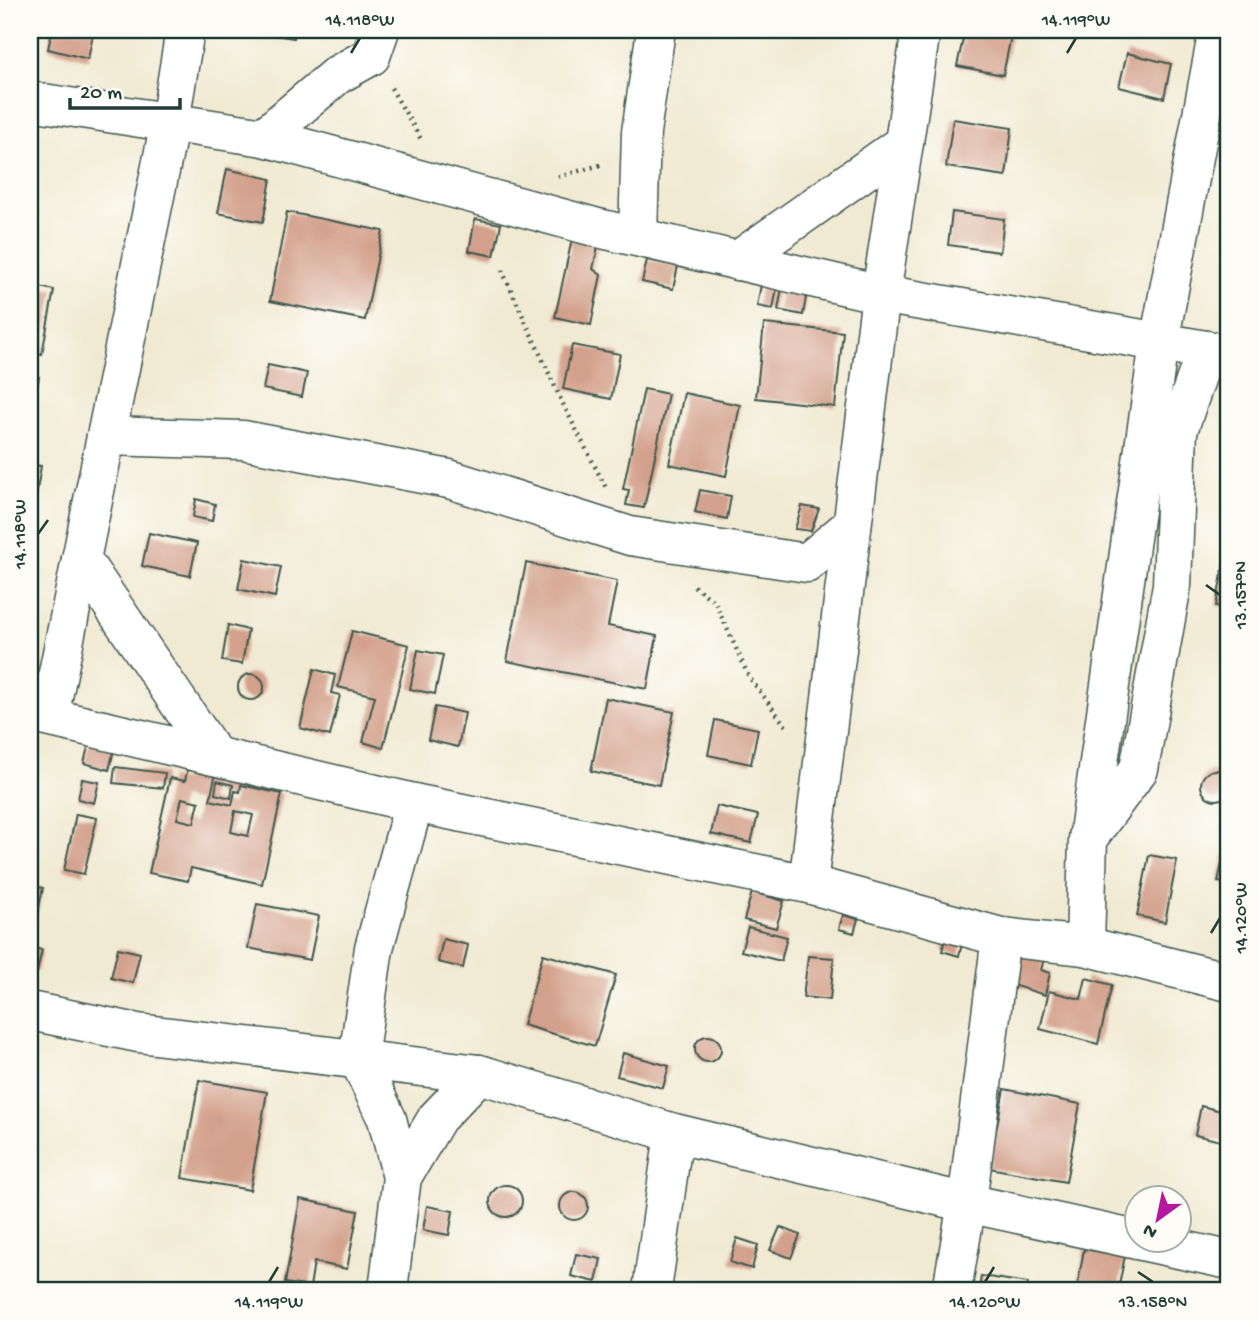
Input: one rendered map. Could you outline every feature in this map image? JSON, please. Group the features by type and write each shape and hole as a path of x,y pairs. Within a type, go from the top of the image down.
{"street":[{"path":"185,30 170,122 81,559 39,715 414,803 808,884 1001,937 1085,946 1229,982"},
{"path":"638,237 641,132 656,30"},
{"path":"808,884 881,294 921,30"},
{"path":"1085,946 1088,839 1159,343 1218,30"},
{"path":"264,137 376,43"},
{"path":"30,101 264,137 638,237 881,294 1217,352 1178,431 1172,585 1139,769 1088,839"},
{"path":"737,261 904,143"},
{"path":"106,436 243,440 449,479 630,536 807,563 852,525"},
{"path":"81,559 215,756"},
{"path":"388,1290 402,1177 387,1119 358,1058 374,948 414,803"},
{"path":"952,1290 967,1203 1001,937"},
{"path":"30,1011 138,1033 479,1074 674,1133 967,1203 1229,1260"},
{"path":"402,1177 437,1118 479,1074"},
{"path":"652,1290 674,1133"}],"path":[{"path":"376,43 426,147"},
{"path":"550,179 608,163 641,132"}],"building":[{"path":"52,30 94,30 88,59 48,49"},
{"path":"261,30 295,30 294,38 261,33"},
{"path":"827,30 852,30 851,36"},
{"path":"965,30 1011,36 1003,75 957,66"},
{"path":"1127,53 1171,64 1164,98 1119,87"},
{"path":"953,119 1012,128 1006,176 946,167"},
{"path":"227,169 271,179 263,222 218,213"},
{"path":"287,212 383,231 365,320 270,301"},
{"path":"952,212 1004,219 1000,252 948,245"},
{"path":"475,219 501,224 494,256 469,251"},
{"path":"572,239 598,246 593,269 601,275 591,325 555,317"},
{"path":"647,260 678,266 673,289 642,282"},
{"path":"30,285 54,290 42,354 30,352"},
{"path":"761,285 777,288 773,309 757,306"},
{"path":"782,288 807,292 803,315 778,310"},
{"path":"764,324 843,332 835,407 756,398"},
{"path":"572,345 620,354 611,399 563,389"},
{"path":"268,365 307,373 302,397 263,389"},
{"path":"30,375 39,377 31,420 30,420"},
{"path":"644,389 668,394 644,508 626,505 629,490 623,489"},
{"path":"684,393 740,405 726,476 669,464"},
{"path":"30,465 41,466 31,527 30,526"},
{"path":"700,490 731,496 727,519 695,512"},
{"path":"196,499 215,504 212,521 193,517"},
{"path":"802,506 819,509 811,531 795,529"},
{"path":"149,533 197,543 190,576 142,566"},
{"path":"1229,542 1229,608 1216,606"},
{"path":"244,559 281,567 275,597 238,589"},
{"path":"526,563 617,581 608,626 657,636 647,689 507,661"},
{"path":"228,625 248,630 242,664 222,661"},
{"path":"352,631 409,645 383,748 363,742 375,696 338,687"},
{"path":"418,650 443,655 435,694 410,689"},
{"path":"314,669 335,675 331,693 340,695 330,736 300,728"},
{"path":"251,674 260,678 264,687 260,696 251,700 242,696 238,687 242,678"},
{"path":"606,698 674,712 659,785 591,771"},
{"path":"435,707 465,713 458,747 428,740"},
{"path":"715,720 758,729 751,764 708,755"},
{"path":"89,743 114,750 109,770 84,763"},
{"path":"189,762 217,768 210,800 232,805 235,791 240,792 241,785 282,794 262,884 191,868 188,881 149,873 170,778 185,781","holes":["182,798 199,802 194,823 177,819","235,811 253,815 248,836 231,832"]},
{"path":"115,767 165,773 163,788 113,783"},
{"path":"1216,770 1222,771 1230,779 1230,791 1222,799 1216,800 1210,799 1202,791 1201,785 1202,779 1210,771"},
{"path":"82,779 99,782 94,803 78,799"},
{"path":"217,781 233,785 231,798 215,794"},
{"path":"717,806 758,815 751,843 711,834"},
{"path":"76,814 97,818 84,874 64,870"},
{"path":"1224,854 1229,855 1229,884 1218,882"},
{"path":"1149,855 1177,860 1165,922 1137,916"},
{"path":"30,885 43,888 33,936 30,935"},
{"path":"752,892 784,901 776,928 744,920"},
{"path":"257,904 319,916 310,960 248,948"},
{"path":"843,915 858,919 854,933 839,929"},
{"path":"748,927 787,937 781,961 741,951"},
{"path":"946,935 963,940 959,956 942,951"},
{"path":"443,939 468,945 463,968 438,962"},
{"path":"30,947 42,950 37,972 30,970"},
{"path":"118,948 140,953 133,983 111,978"},
{"path":"1011,950 1044,959 1041,970 1050,973 1045,995 1002,982"},
{"path":"543,954 616,975 595,1046 523,1025"},
{"path":"808,956 834,958 830,1000 803,997"},
{"path":"1086,978 1112,985 1098,1044 1040,1029 1049,991 1081,999"},
{"path":"708,1036 717,1040 721,1049 717,1058 708,1062 699,1058 695,1049 699,1040"},
{"path":"623,1053 669,1066 663,1088 617,1076"},
{"path":"199,1080 267,1092 250,1190 182,1178"},
{"path":"1004,1089 1080,1104 1066,1182 989,1168"},
{"path":"1201,1106 1229,1113 1229,1143 1195,1135"},
{"path":"506,1185 518,1189 522,1201 518,1213 506,1217 494,1213 490,1201 494,1189"},
{"path":"574,1192 584,1196 588,1206 584,1216 574,1220 564,1216 560,1206 564,1196"},
{"path":"300,1199 358,1211 347,1269 314,1262 310,1287 285,1283"},
{"path":"427,1206 453,1211 449,1235 423,1230"},
{"path":"780,1227 800,1235 791,1258 770,1250"},
{"path":"737,1238 758,1245 752,1269 730,1262"},
{"path":"1084,1249 1125,1256 1118,1290 1077,1290"},
{"path":"576,1254 601,1259 596,1282 571,1276"},
{"path":"981,1276 1028,1283 1027,1290 979,1290"}]}
